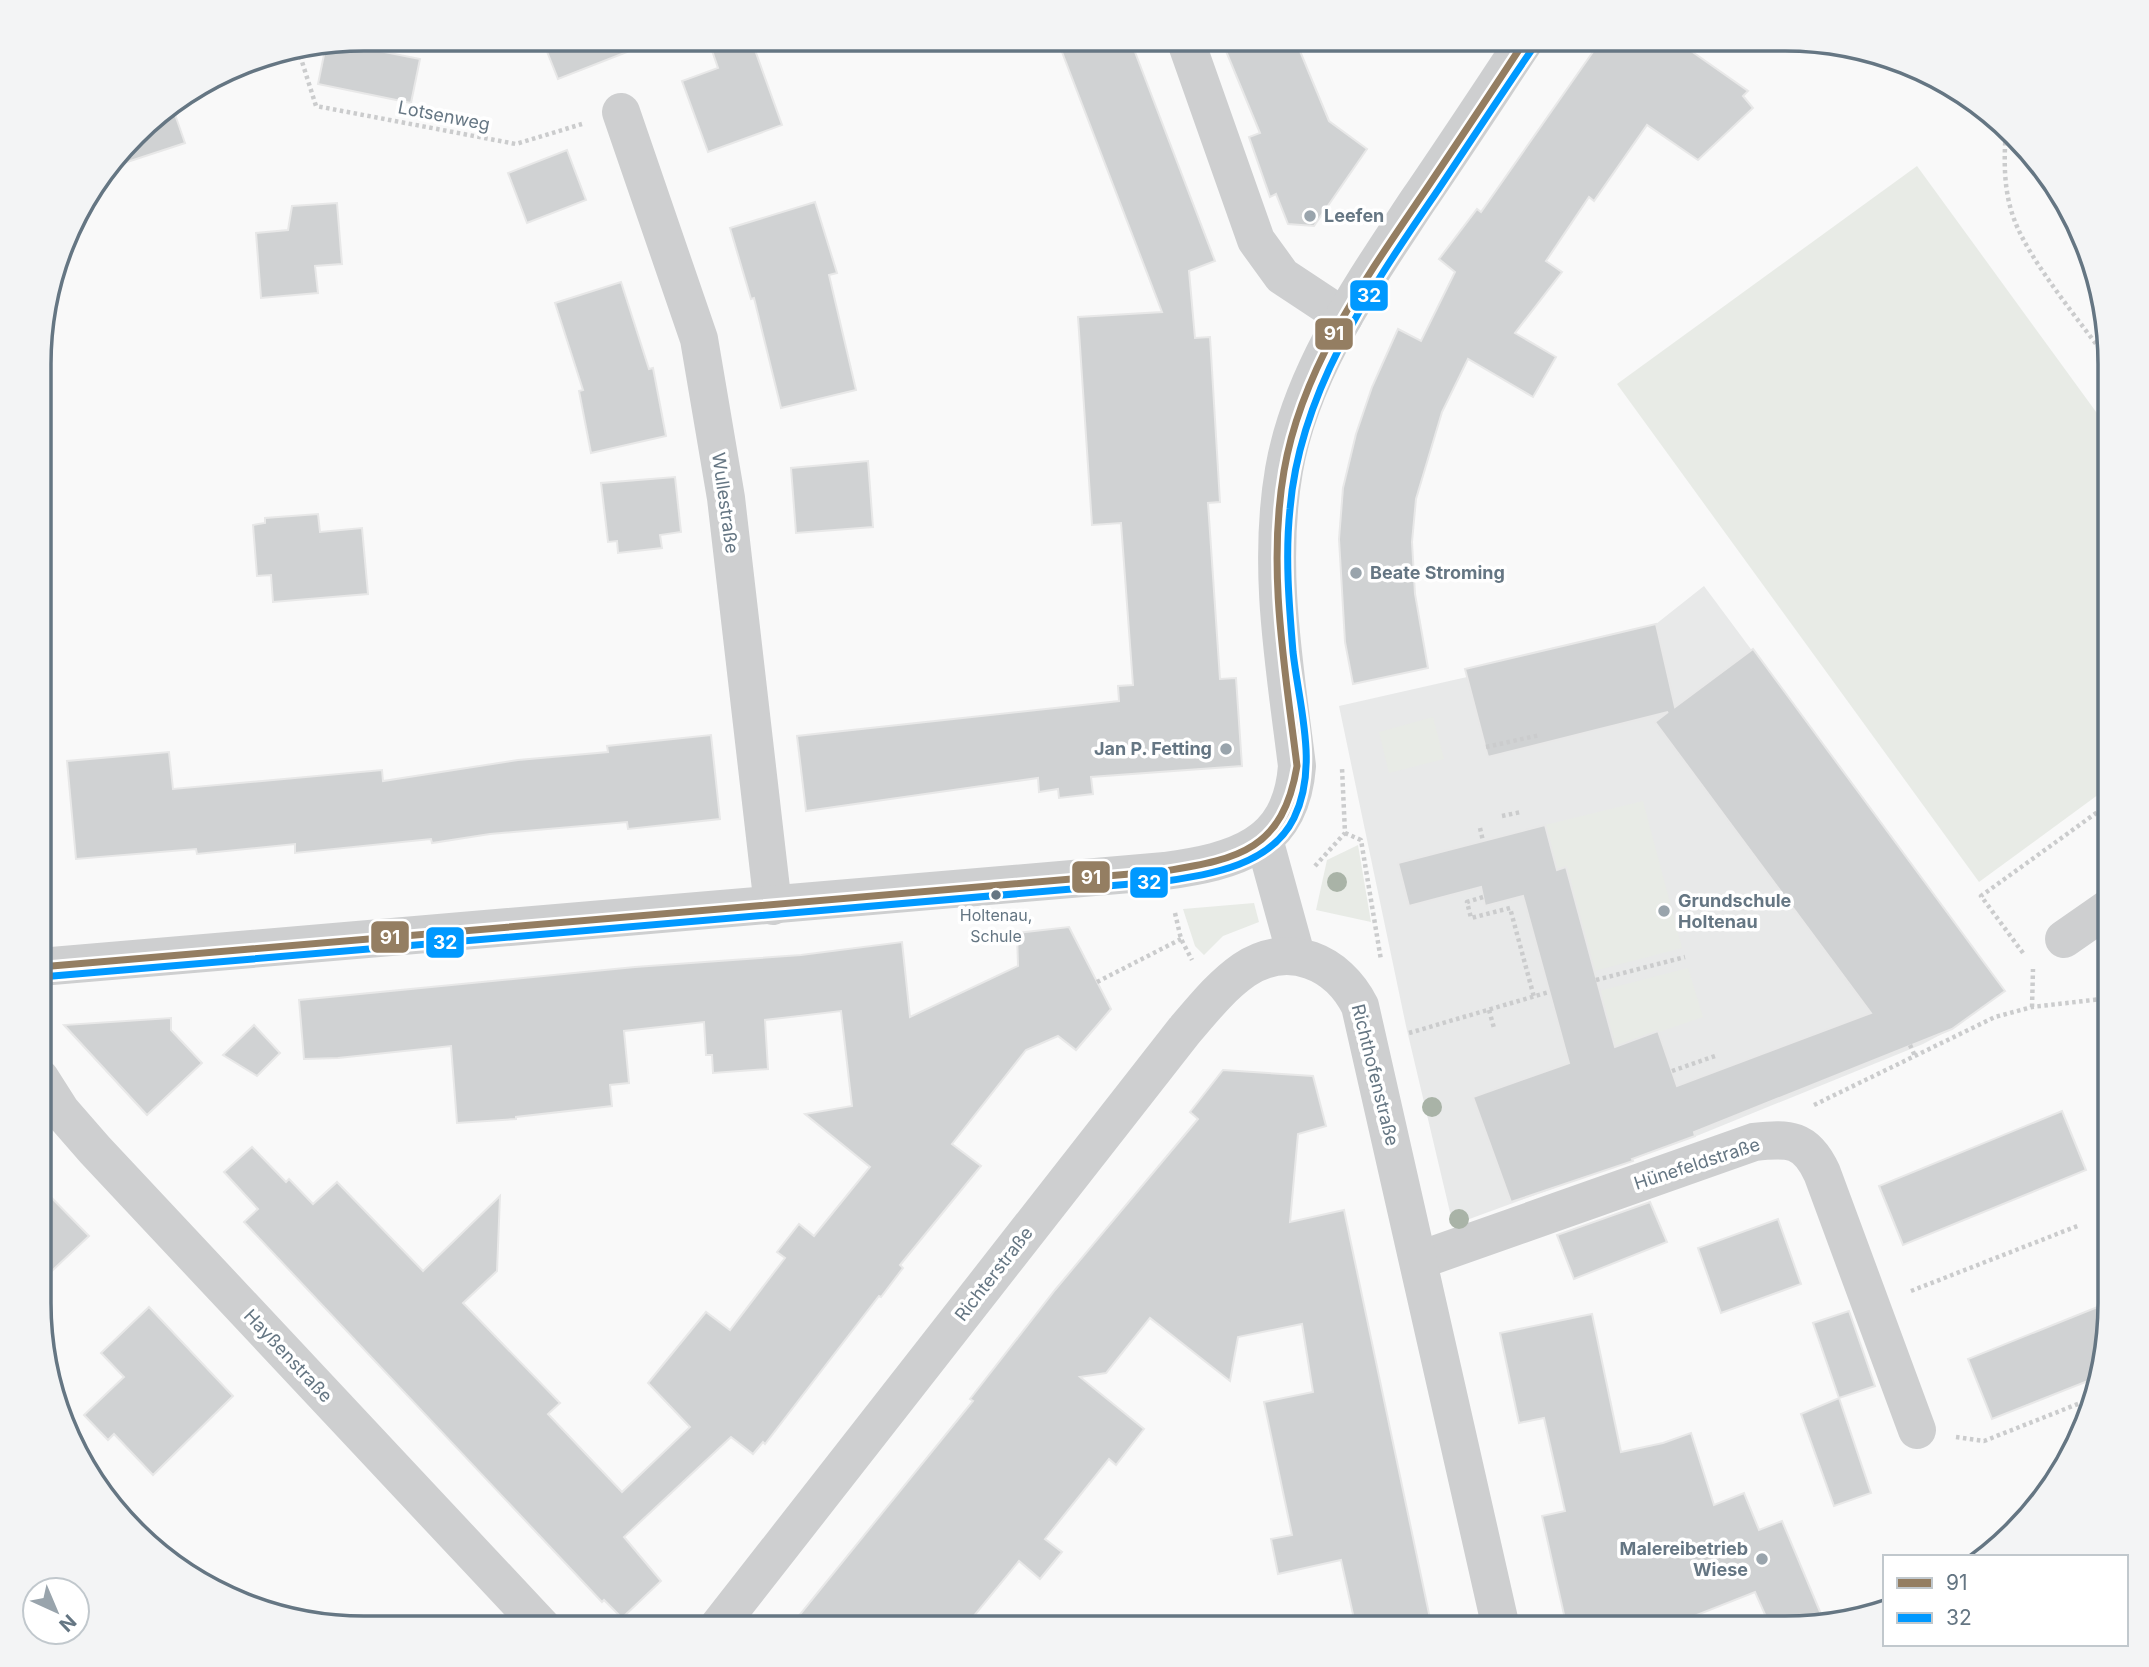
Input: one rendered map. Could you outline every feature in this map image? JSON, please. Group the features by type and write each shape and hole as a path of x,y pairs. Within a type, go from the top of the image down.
{"street":[{"path":"1189,51 1256,240 1282,276 1344,317"},
{"path":"51,966 1165,871 1233,858 1264,839 1286,814 1296,783 1297,766 1279,611 1277,553 1284,471 1294,425 1344,317 1519,51"},
{"name":"Wullestraße","path":"621,112 699,340 726,498 773,906"},
{"path":"1264,839 1296,955"},
{"path":"2064,939 2098,915"},
{"name":"Richterstraße","path":"726,1616 1175,1042 1223,987 1246,968 1270,959 1296,955"},
{"name":"Richthofenstraße","path":"1296,955 1314,959 1350,986 1360,1006 1420,1260 1498,1616"},
{"name":"Hayßenstraße","path":"51,1095 95,1150 532,1616"},
{"name":"Hünefeldstraße","path":"1420,1260 1754,1142 1781,1139 1806,1148 1815,1158 1917,1430"}],"path":[{"name":"Lotsenweg","path":"301,57 316,106 516,144 621,112"},
{"path":"2005,141 2004,175 2014,219 2028,247 2098,346"},
{"path":"1486,747 1540,735"},
{"path":"1502,816 1521,812"},
{"path":"2032,1007 2033,967 1981,896 2098,812"},
{"path":"1480,828 1483,841"},
{"path":"1345,833 1361,840 1383,972"},
{"path":"1165,871 1181,939 1190,959 1223,987"},
{"path":"1483,897 1467,902 1471,918 1510,908 1534,997"},
{"path":"1097,982 1181,939"},
{"path":"1596,980 1685,957"},
{"path":"1370,1045 1549,992"},
{"path":"1781,1139 1786,1119 1995,1017 2032,1007 2098,999"},
{"path":"1489,1010 1494,1028"},
{"path":"1910,1045 1915,1056"},
{"path":"1672,1071 1715,1056"},
{"path":"1872,1307 2080,1225"},
{"path":"1917,1430 1984,1441 2083,1402"}],"shaded area":[{"path":"1917,166 2098,415 2098,795 1979,882 1617,384"},
{"name":"Grundschule Holtenau","path":"1704,586 2005,991 1957,1026 1923,1044 1699,1135 1453,1225 1406,1026 1339,706 1467,677 1656,624"},
{"path":"1433,717 1444,759 1389,773 1379,732"},
{"path":"1643,801 1682,948 1594,971 1566,867 1557,870 1545,825"},
{"path":"1358,845 1371,922 1316,910 1327,860"},
{"path":"1254,903 1259,922 1223,936 1204,955 1195,946 1183,909"},
{"path":"1688,968 1703,1017 1615,1047 1599,991"}],"building":[{"path":"380,51 420,59 411,103 318,84 324,53"},
{"path":"547,51 629,51 558,79"},
{"path":"712,51 755,51 782,125 708,152 682,81 718,68"},
{"path":"1062,51 1135,51 1215,261 1189,271 1195,338 1210,337 1220,502 1208,503 1220,679 1236,678 1242,766 1091,777 1093,794 1059,798 1058,789 1039,792 1038,778 806,811 797,736 1119,701 1118,686 1133,685 1121,523 1092,525 1078,317 1162,312"},
{"path":"1226,51 1300,51 1329,121 1367,149 1314,226 1288,224 1276,194 1270,197 1249,137 1260,133"},
{"path":"1594,51 1691,51 1748,91 1743,96 1753,108 1698,160 1647,125 1594,201 1589,197 1546,261 1562,272 1515,333 1556,357 1533,397 1468,359 1442,412 1416,499 1412,542 1415,594 1428,668 1353,684 1345,642 1339,539 1343,488 1356,434 1372,387 1398,329 1421,341 1455,272 1439,259 1477,209 1481,212"},
{"path":"175,114 185,143 123,163 142,142"},
{"path":"567,150 586,200 527,223 508,173"},
{"path":"815,202 837,273 829,275 856,390 781,408 754,298 751,299 730,228"},
{"path":"337,203 342,264 315,266 318,293 261,298 256,233 288,230 292,206"},
{"path":"621,282 649,369 653,368 666,436 591,453 579,391 583,390 555,303"},
{"path":"868,461 873,527 796,533 791,468"},
{"path":"675,477 681,532 660,535 662,548 618,553 617,541 608,542 601,483"},
{"path":"318,514 320,532 362,528 368,594 273,602 271,575 257,576 253,525 265,523 265,518"},
{"path":"1656,624 1675,707 1753,649 2005,991 1952,1029 1694,1132 1695,1136 1632,1159 1633,1161 1511,1202 1473,1097 1569,1063 1523,896 1485,906 1481,887 1409,906 1398,863 1545,825 1557,870 1566,867 1615,1047 1658,1031 1677,1086 1871,1013 1655,722 1668,712 1488,757 1465,669"},
{"path":"711,735 720,819 628,829 627,822 490,834 432,843 431,839 295,853 295,844 197,854 196,849 76,859 67,761 169,752 173,789 382,770 383,781 518,760 608,752 607,746"},
{"path":"1069,927 1111,1009 1076,1050 1058,1036 1026,1050 952,1144 981,1166 900,1265 903,1268 765,1444 763,1442 753,1454 731,1437 624,1537 661,1581 624,1616 620,1616 604,1600 602,1602 244,1222 258,1209 224,1172 252,1147 286,1182 289,1179 313,1204 337,1182 423,1271 500,1196 497,1271 463,1303 560,1403 548,1414 622,1492 690,1427 648,1383 706,1312 730,1330 785,1258 777,1252 799,1224 814,1236 870,1167 805,1114 852,1106 841,1011 765,1020 768,1069 713,1073 712,1055 706,1055 704,1022 624,1031 629,1083 610,1085 612,1106 516,1119 457,1123 451,1046 304,1059 299,1000 635,967 801,955 902,942 910,1017 1018,966 1017,933"},
{"path":"171,1018 171,1030 202,1063 147,1115 64,1025"},
{"path":"254,1025 280,1053 257,1076 223,1055"},
{"path":"1223,1070 1313,1076 1326,1126 1298,1134 1290,1222 1344,1210 1429,1616 1353,1616 1341,1560 1278,1574 1271,1539 1292,1535 1264,1402 1313,1392 1302,1324 1238,1337 1230,1381 1150,1318 1106,1373 1080,1377 1144,1429 1116,1465 1109,1459 1045,1539 1062,1552 1040,1579 1019,1561 974,1616 799,1616 973,1401 970,1399 1055,1290 1198,1119 1190,1112"},
{"path":"2062,1111 2086,1170 1903,1245 1879,1186"},
{"path":"51,1197 89,1236 51,1272"},
{"path":"1650,1202 1667,1242 1574,1279 1557,1235"},
{"path":"1778,1219 1801,1284 1721,1313 1698,1248"},
{"path":"149,1307 233,1396 153,1475 114,1434 108,1440 84,1415 124,1377 101,1353"},
{"path":"2098,1307 2096,1344 2089,1381 1992,1419 1968,1359"},
{"path":"1849,1311 1875,1386 1839,1398 1813,1323"},
{"path":"1592,1314 1621,1452 1663,1443 1691,1433 1714,1505 1744,1493 1759,1530 1782,1521 1821,1614 1766,1616 1755,1592 1694,1616 1564,1616 1542,1516 1565,1511 1544,1418 1519,1423 1500,1333"},
{"path":"1839,1398 1871,1493 1834,1506 1801,1414"}],"transit line":[{"name":"91","path":"51,966 1165,871 1215,861 1254,845 1269,833 1281,816 1297,766 1277,582 1279,508 1293,432 1306,394 1341,321 1384,251 1518,51"},
{"name":"32","path":"51,976 1166,881 1221,870 1256,857 1284,834 1294,818 1305,778 1305,736 1293,652 1288,544 1297,465 1308,422 1324,381 1365,302 1531,51"}],"place":[{"name":"Leefen","path":"1310,216"},
{"name":"Beate Stroming","path":"1356,573"},
{"name":"Jan P. Fetting","path":"1226,749"},
{"name":"Holtenau, Schule","path":"996,895"},
{"name":"Grundschule Holtenau","path":"1664,911"},
{"name":"Malereibetrieb Wiese","path":"1762,1559"}]}
